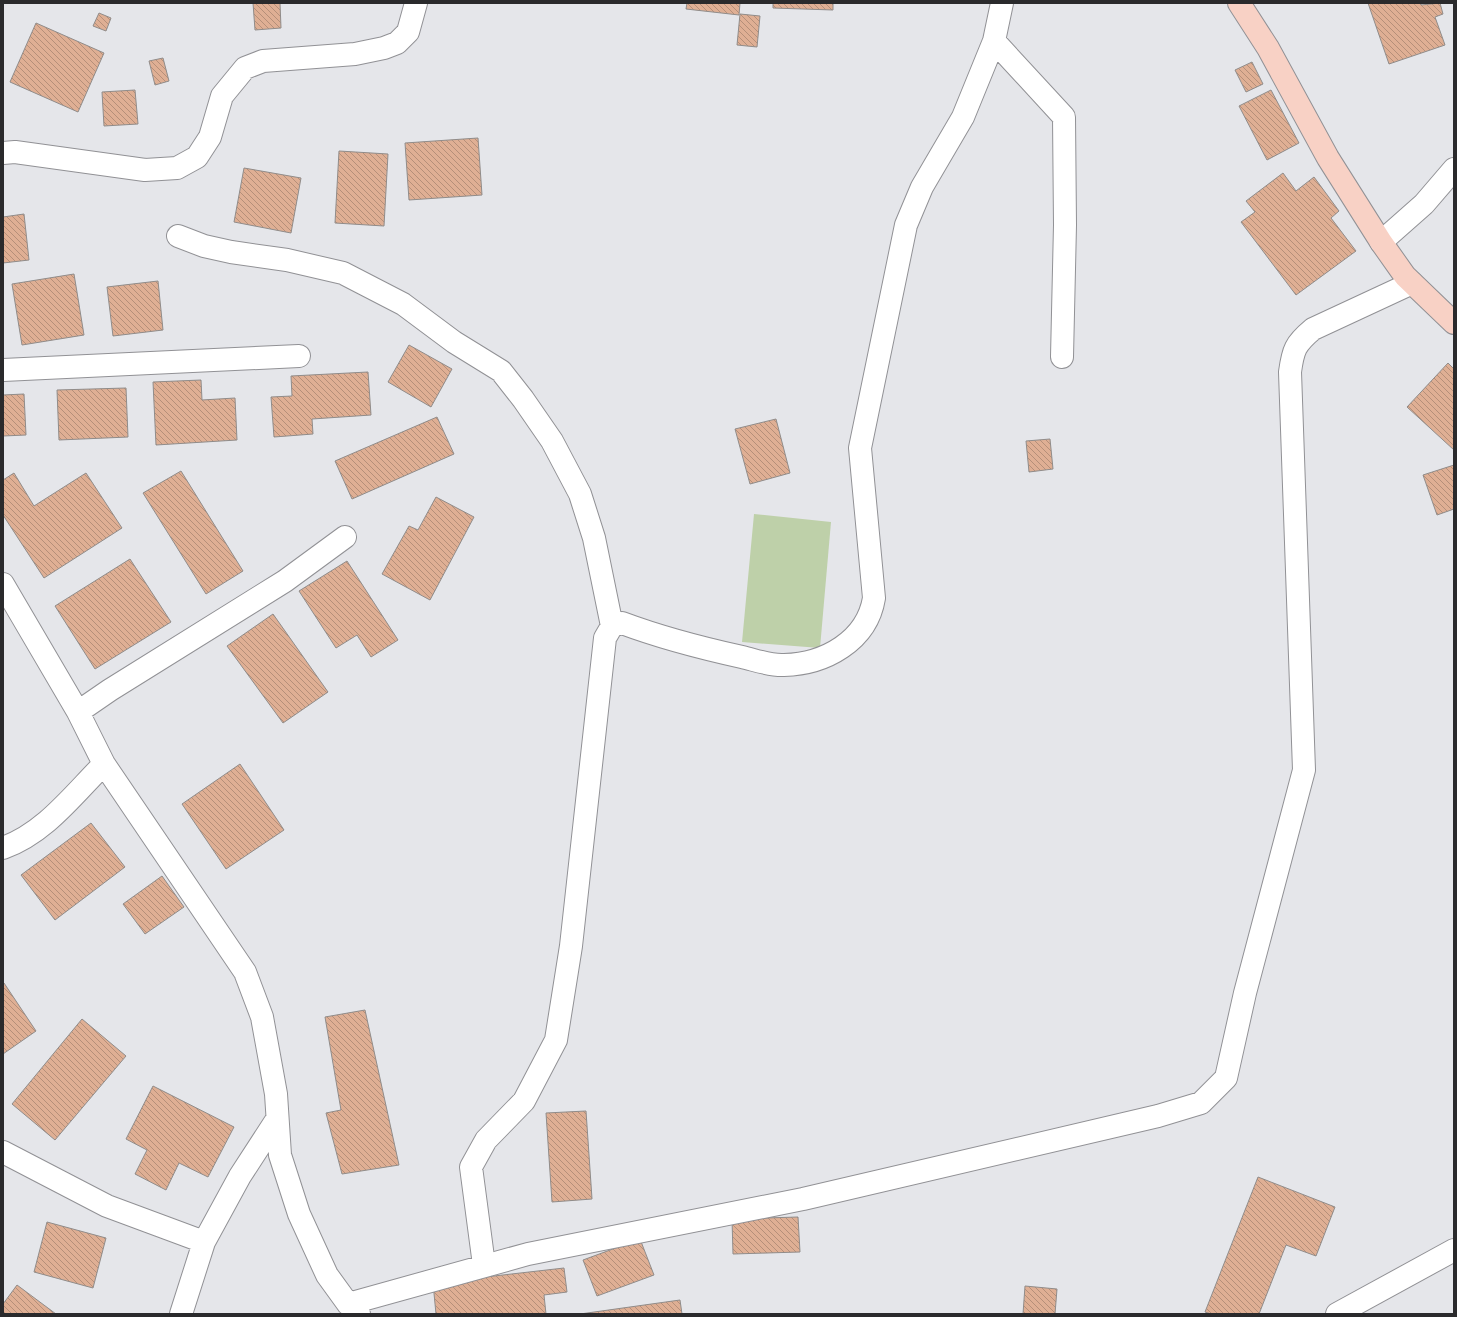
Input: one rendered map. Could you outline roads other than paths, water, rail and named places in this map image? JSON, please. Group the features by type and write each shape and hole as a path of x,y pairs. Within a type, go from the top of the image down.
{"street":[{"path":"3,153 15,152 145,170 177,168 197,157 210,137 222,96 245,68 263,61 355,54 384,48 396,43 408,32 416,3"},
{"path":"612,626 622,623 685,644 783,666 812,662 841,650 864,626 872,612 874,598 860,448 906,225 922,187 963,117 994,41 1002,3"},
{"path":"1239,3 1268,48 1328,158 1381,242 1412,283 1454,323"},
{"path":"994,41 1064,117 1065,224 1062,357"},
{"path":"1381,242 1424,204 1454,169"},
{"path":"178,236 204,246 231,252 287,260 343,273 403,304 454,342 501,371 524,399 552,441 580,494 594,538 612,626 606,638 571,946 556,1040 524,1101 486,1140 471,1167 484,1265"},
{"path":"3,584 78,712 104,764 246,972 262,1017 276,1094 280,1155 299,1214 327,1275 354,1309 484,1265 528,1254 803,1199 1158,1116 1202,1103 1226,1078 1245,993 1304,770 1290,372 1293,350 1300,340 1313,329 1412,283"},
{"path":"3,370 299,356"},
{"path":"78,712 110,690 285,581 345,537"},
{"path":"3,848 41,828 104,764"},
{"path":"180,1314 204,1242 240,1176 277,1119"},
{"path":"3,1152 107,1206 204,1242"},
{"path":"1337,1314 1360,1308 1454,1250"}]}
